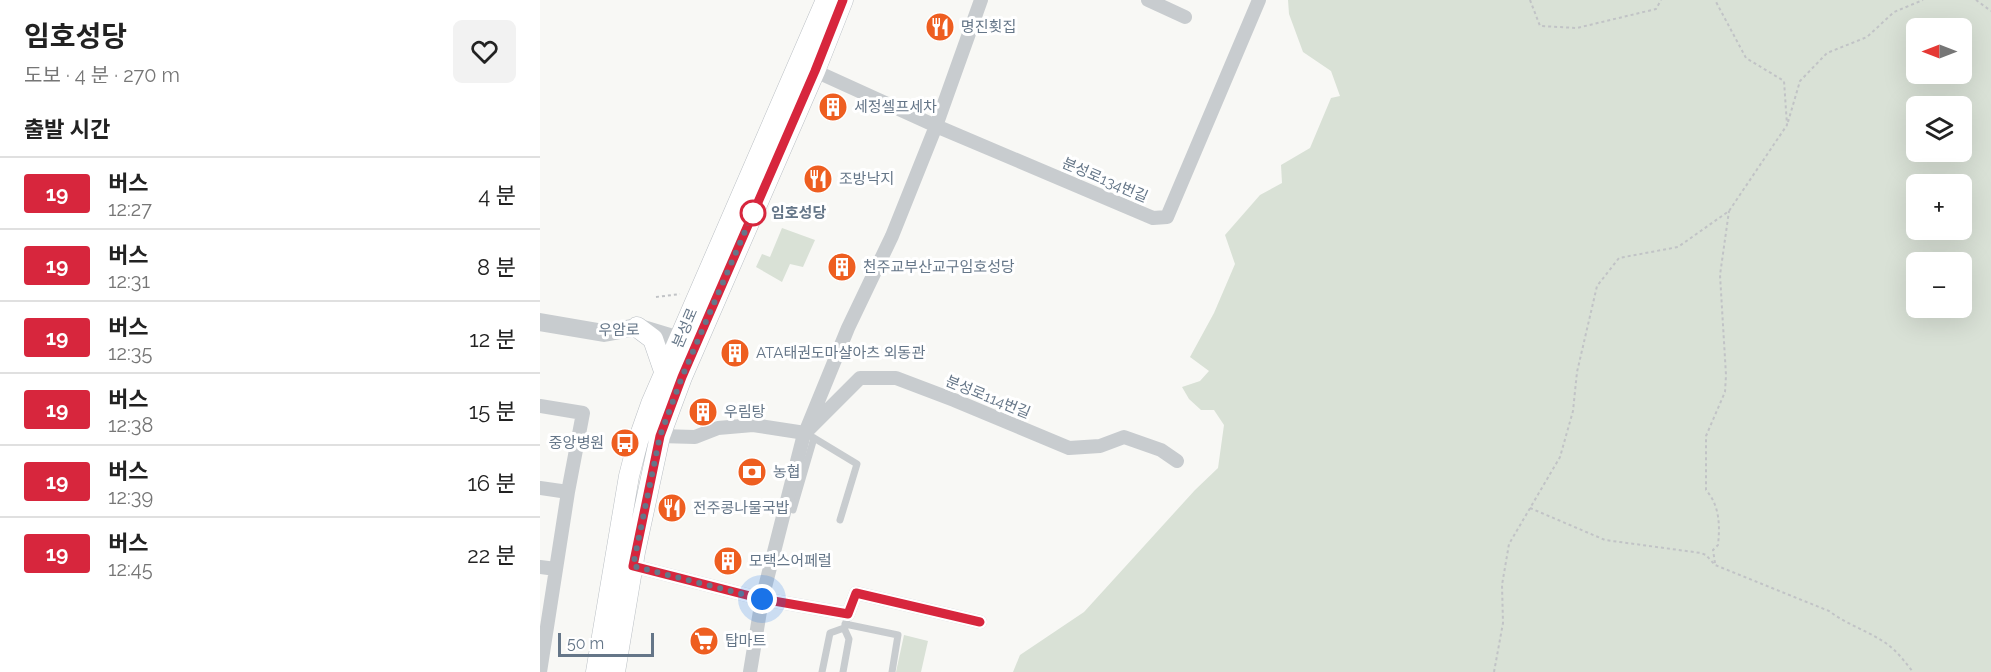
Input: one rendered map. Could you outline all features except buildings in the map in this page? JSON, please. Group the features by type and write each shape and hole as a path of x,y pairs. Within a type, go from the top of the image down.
{"main road":[{"name":"분성로","path":"615,672 633,566 660,436 682,377 688,342 826,0"},
{"name":"분성로","path":"596,672 629,476 651,404 665,374 688,342 815,71 843,0"},
{"path":"637,327 653,339 665,374"}],"street":[{"path":"750,672 762,599 809,436 848,328 892,236 936,126 981,0"},
{"path":"1148,0 1185,17"},
{"name":"분성로134번길","path":"815,71 936,126 1153,218 1167,217 1259,0"},
{"name":"우암로","path":"540,322 604,333 637,327 688,342"},
{"name":"분성로114번길","path":"809,436 860,378 896,378 1069,448 1100,446 1124,437 1161,450 1177,461"},
{"path":"540,406 583,413 543,638 540,672"},
{"path":"660,436 695,436 718,428 753,425 809,436"},
{"path":"540,488 568,492"},
{"path":"633,566 846,622 856,593 980,622"},
{"path":"540,567 556,569"}],"lane":[{"path":"793,510 809,436 857,464 840,520"},
{"path":"843,672 849,639 846,622"},
{"path":"822,672 830,633 846,622 898,635 892,672"}],"path":[{"path":"1530,0 1540,26 1577,28 1656,9 1661,0"},
{"path":"1715,0 1746,58 1784,81 1787,125"},
{"path":"1493,671 1503,622 1502,585 1509,544 1560,457 1573,411 1577,372 1597,286 1619,258 1678,247 1729,211 1787,125 1800,81 1827,53 1867,37 1894,12 1923,0"},
{"path":"1976,0 1991,12"},
{"path":"1715,566 1713,550 1718,545 1720,521 1712,496 1707,490 1707,435 1725,392 1726,358 1720,275 1729,211"},
{"path":"1530,508 1605,540 1706,555 1715,566 1829,611 1839,619 1888,645 1913,672"}],"shaded area":[{"path":"1288,0 1991,0 1991,672 1013,672 1020,655 1084,612 1195,490 1218,468 1224,425 1214,410 1201,410 1189,399 1182,387 1200,381 1209,371 1190,357 1214,313 1235,264 1225,235 1260,195 1282,183 1281,165 1310,148 1331,98 1340,96 1331,71 1303,52 1289,14"},
{"path":"782,228 815,240 803,267 790,264 782,282 756,267 762,254 770,257"},
{"path":"904,635 928,641 921,672 896,672"}],"bus line":[{"name":"19","path":"843,0 815,71 682,377 660,436 633,566 762,599 848,614 856,593 980,622"}],"place":[{"name":"명진횟집","path":"940,27"},
{"name":"세정셀프세차","path":"833,107"},
{"name":"조방낙지","path":"818,179"},
{"name":"임호성당","path":"753,213"},
{"name":"천주교부산교구임호성당","path":"842,267"},
{"name":"ATA태권도마샬아츠 외동관","path":"735,353"},
{"name":"우림탕","path":"703,412"},
{"name":"중앙병원","path":"625,443"},
{"name":"농협","path":"752,472"},
{"name":"전주콩나물국밥","path":"672,508"},
{"name":"모택스어페럴","path":"728,561"},
{"name":"탑마트","path":"704,641"}],"route":[{"path":"753,213 682,377 660,436 633,566 762,599"}]}
